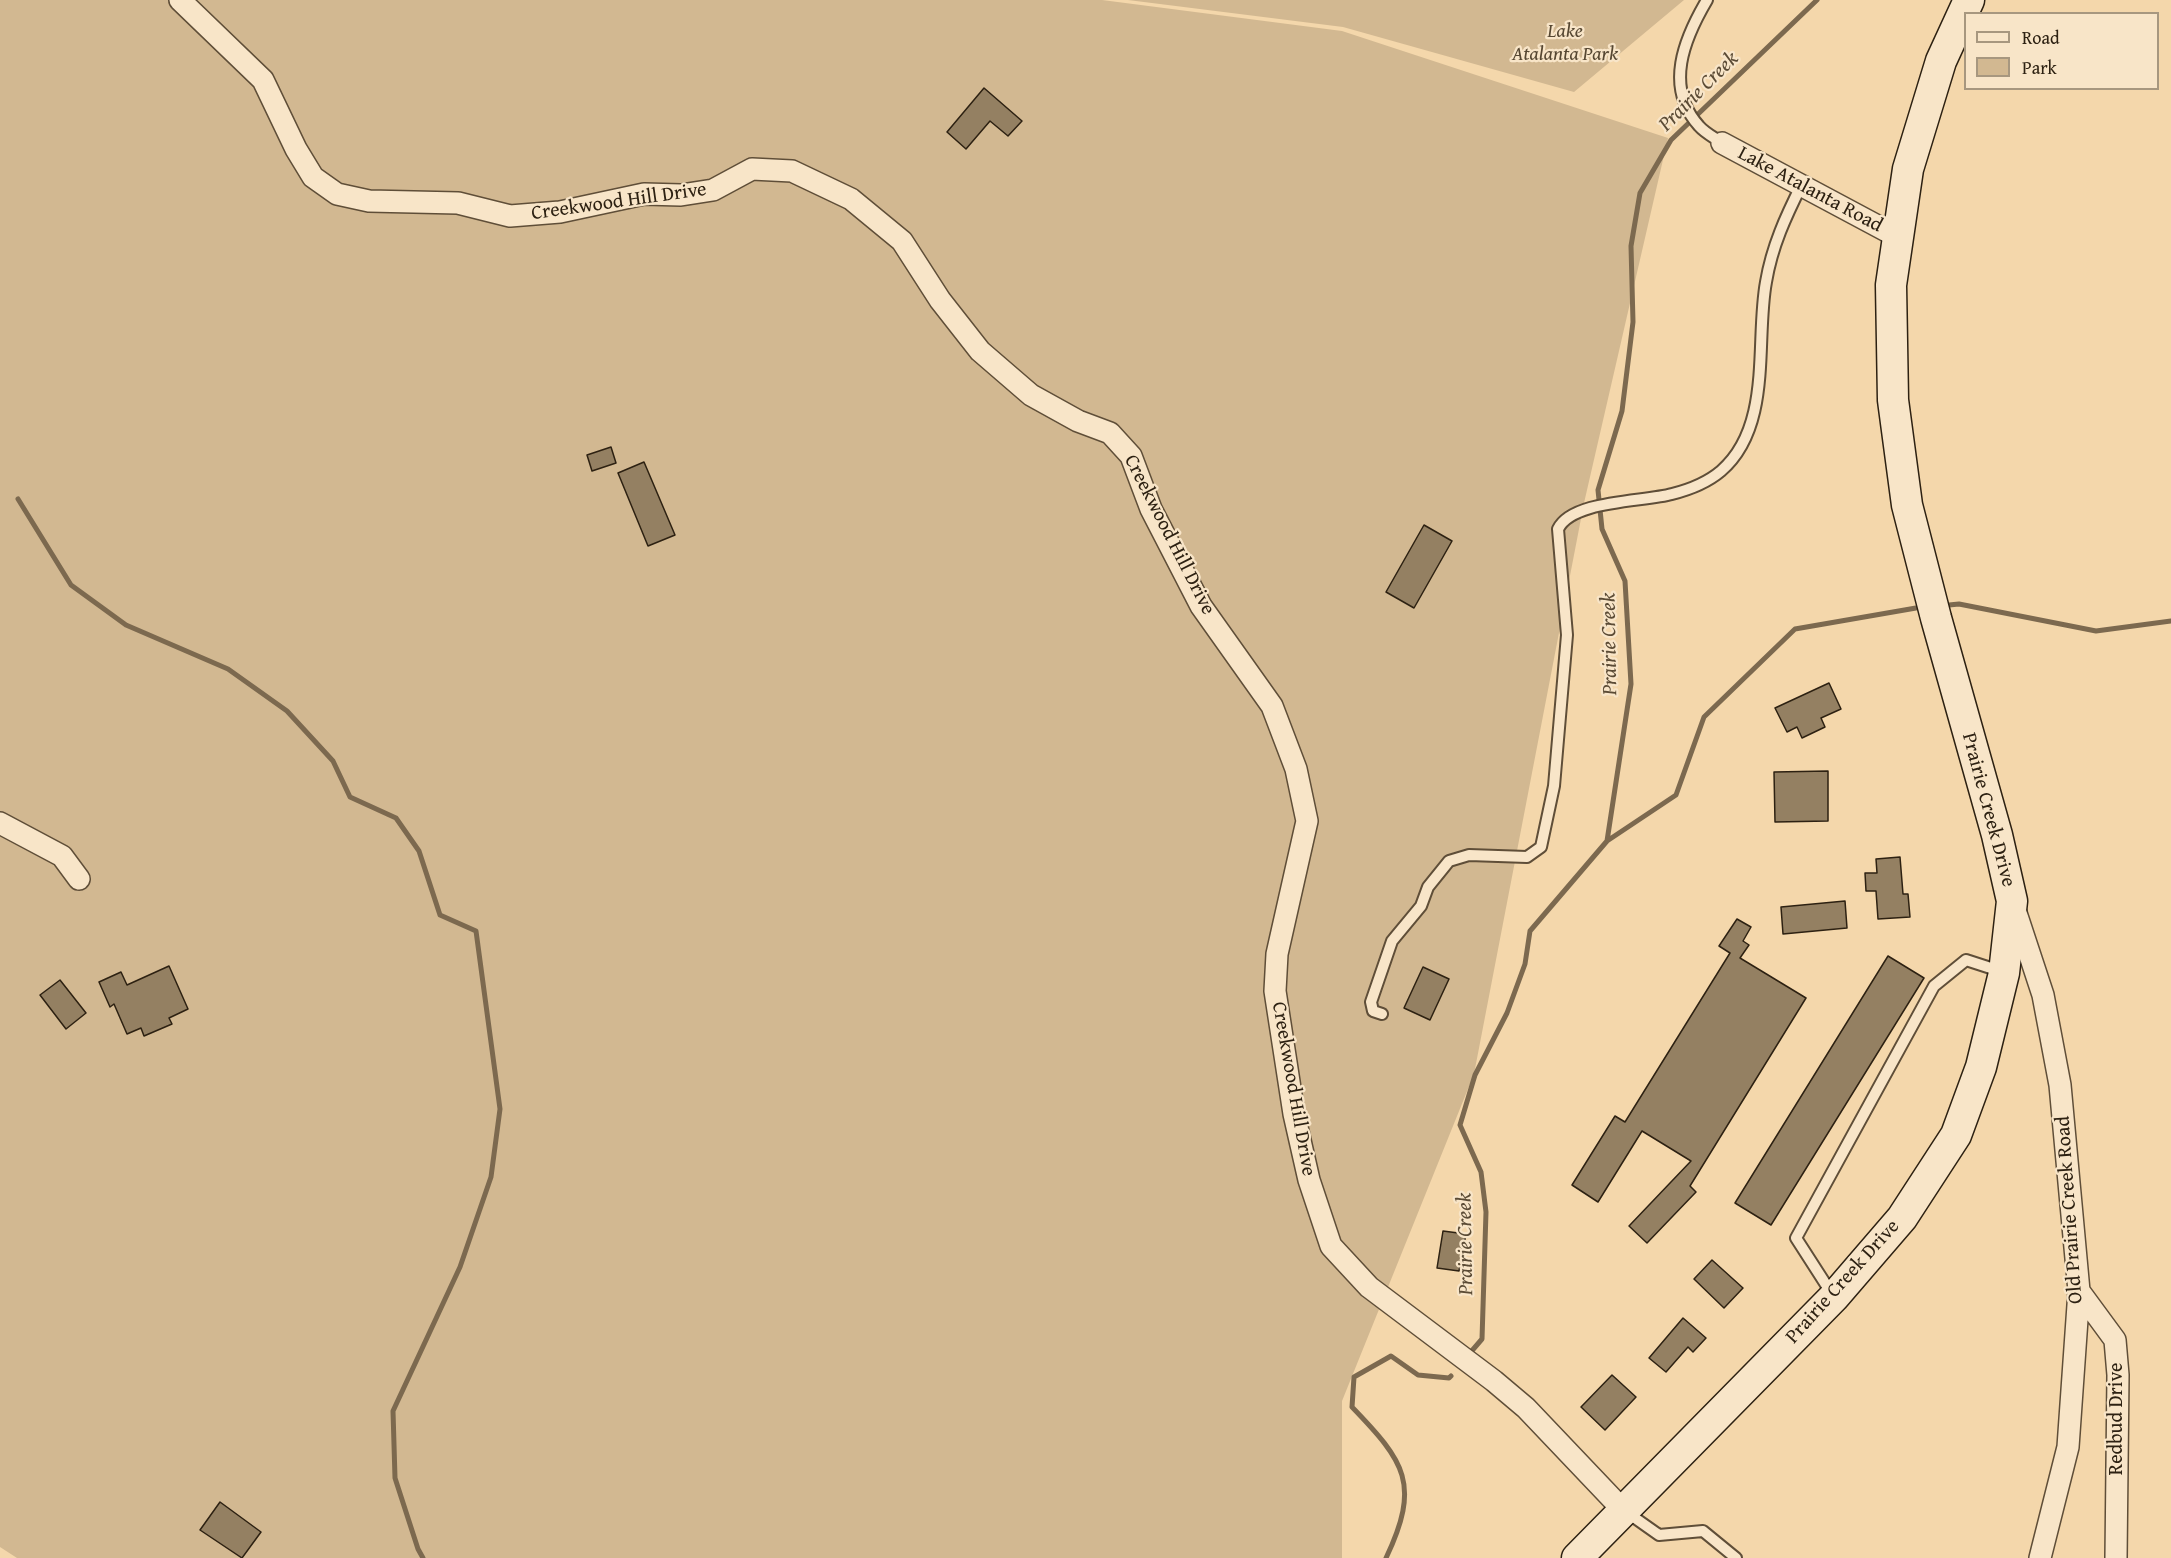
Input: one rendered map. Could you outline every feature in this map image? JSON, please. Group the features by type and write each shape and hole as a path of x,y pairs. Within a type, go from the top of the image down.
{"main road":[{"name":"Prairie Creek Drive","path":"1579,1557 1834,1297 1902,1218 1956,1135 1981,1067 2004,973 2012,901 1997,835 1907,505 1893,400 1891,285 1908,169 1941,61 1969,0"}],"street":[{"name":"Creekwood Hill Drive","path":"180,0 263,80 296,149 313,177 337,194 369,201 458,202 510,216 560,212 644,194 681,195 713,190 752,170 792,171 851,199 902,241 940,300 980,351 1031,395 1078,422 1110,433 1131,456 1151,509 1202,606 1272,706 1296,769 1307,821 1277,954 1275,991 1294,1114 1309,1180 1331,1246 1369,1287 1466,1359 1526,1408 1623,1510"},
{"name":"Lake Atalanta Road","path":"1722,143 1898,237"},
{"path":"0,823 62,856 80,879"},
{"name":"Old Prairie Creek Road","path":"2012,901 2043,995 2060,1085 2079,1291 2068,1447 2040,1558"},
{"name":"Redbud Drive","path":"2079,1291 2115,1340 2118,1375 2116,1558"}],"lane":[{"path":"1707,0 1680,57 1681,94 1699,126 1722,143"},
{"path":"1382,1014 1373,1011 1371,1002 1392,941 1421,906 1428,887 1449,861 1469,855 1527,857 1541,847 1554,786 1566,635 1558,529 1562,520 1587,508 1672,494 1697,484 1719,472 1738,454 1755,402 1763,352 1766,284 1774,246 1802,184"},
{"path":"1834,1297 1796,1238 1934,986 1966,960 2004,973"},
{"path":"1623,1510 1659,1535 1703,1532 1736,1558"}],"green space":[{"path":"0,0 1102,0 1342,31 1668,138 1584,503 1474,1074 1342,1401 1342,1558 17,1558 0,1547"},
{"name":"Lake Atalanta Park","path":"1128,0 1684,0 1574,92 1343,27"}],"building":[{"path":"984,88 1022,121 1008,136 990,121 966,149 947,132"},
{"path":"611,447 616,463 592,471 587,455"},
{"path":"644,462 675,535 648,546 618,473"},
{"path":"1424,525 1452,541 1414,608 1386,592"},
{"path":"1829,683 1841,709 1821,718 1825,727 1802,738 1797,727 1787,732 1775,708"},
{"path":"1828,771 1828,821 1775,822 1774,772"},
{"path":"1900,857 1903,894 1908,894 1910,917 1878,919 1876,891 1866,891 1865,873 1877,873 1876,859"},
{"path":"1845,901 1847,928 1783,934 1781,907"},
{"path":"1737,919 1751,927 1743,941 1749,945 1740,958 1806,998 1690,1186 1696,1192 1647,1243 1629,1226 1691,1161 1642,1131 1598,1202 1572,1185 1615,1116 1625,1122 1730,953 1719,946"},
{"path":"1888,956 1924,978 1771,1225 1735,1203"},
{"path":"169,966 188,1009 169,1018 172,1024 144,1036 141,1028 127,1034 114,1004 110,1007 99,982 121,972 127,985"},
{"path":"1423,967 1449,979 1430,1020 1404,1008"},
{"path":"60,980 86,1013 66,1029 40,995"},
{"path":"1443,1231 1466,1234 1459,1271 1437,1268"},
{"path":"1712,1260 1743,1288 1724,1308 1694,1279"},
{"path":"1683,1318 1706,1338 1693,1352 1688,1347 1666,1372 1649,1358"},
{"path":"1612,1375 1636,1397 1605,1430 1581,1407"},
{"path":"220,1502 261,1532 242,1558 200,1530"}],"waterway":[{"name":"Prairie Creek","path":"1470,1353 1482,1339 1486,1212 1481,1172 1460,1125 1475,1075 1507,1013 1525,964 1530,931 1607,841 1631,684 1625,581 1602,529 1598,490 1622,411 1633,322 1631,246 1640,193 1671,140 1817,0"},
{"path":"18,499 71,585 126,625 228,669 287,711 333,761 350,797 396,818 419,851 440,915 476,931 500,1109 491,1177 460,1267 393,1411 395,1478 423,1558"},
{"path":"1949,605 1959,604 2096,631 2171,621"},
{"path":"1607,841 1676,795 1704,717 1795,629 1916,608"},
{"name":"Prairie Creek","path":"1386,1558 1397,1533 1403,1511 1405,1492 1402,1475 1385,1443 1352,1407 1354,1377 1391,1356 1418,1375 1449,1378 1451,1376"}]}
